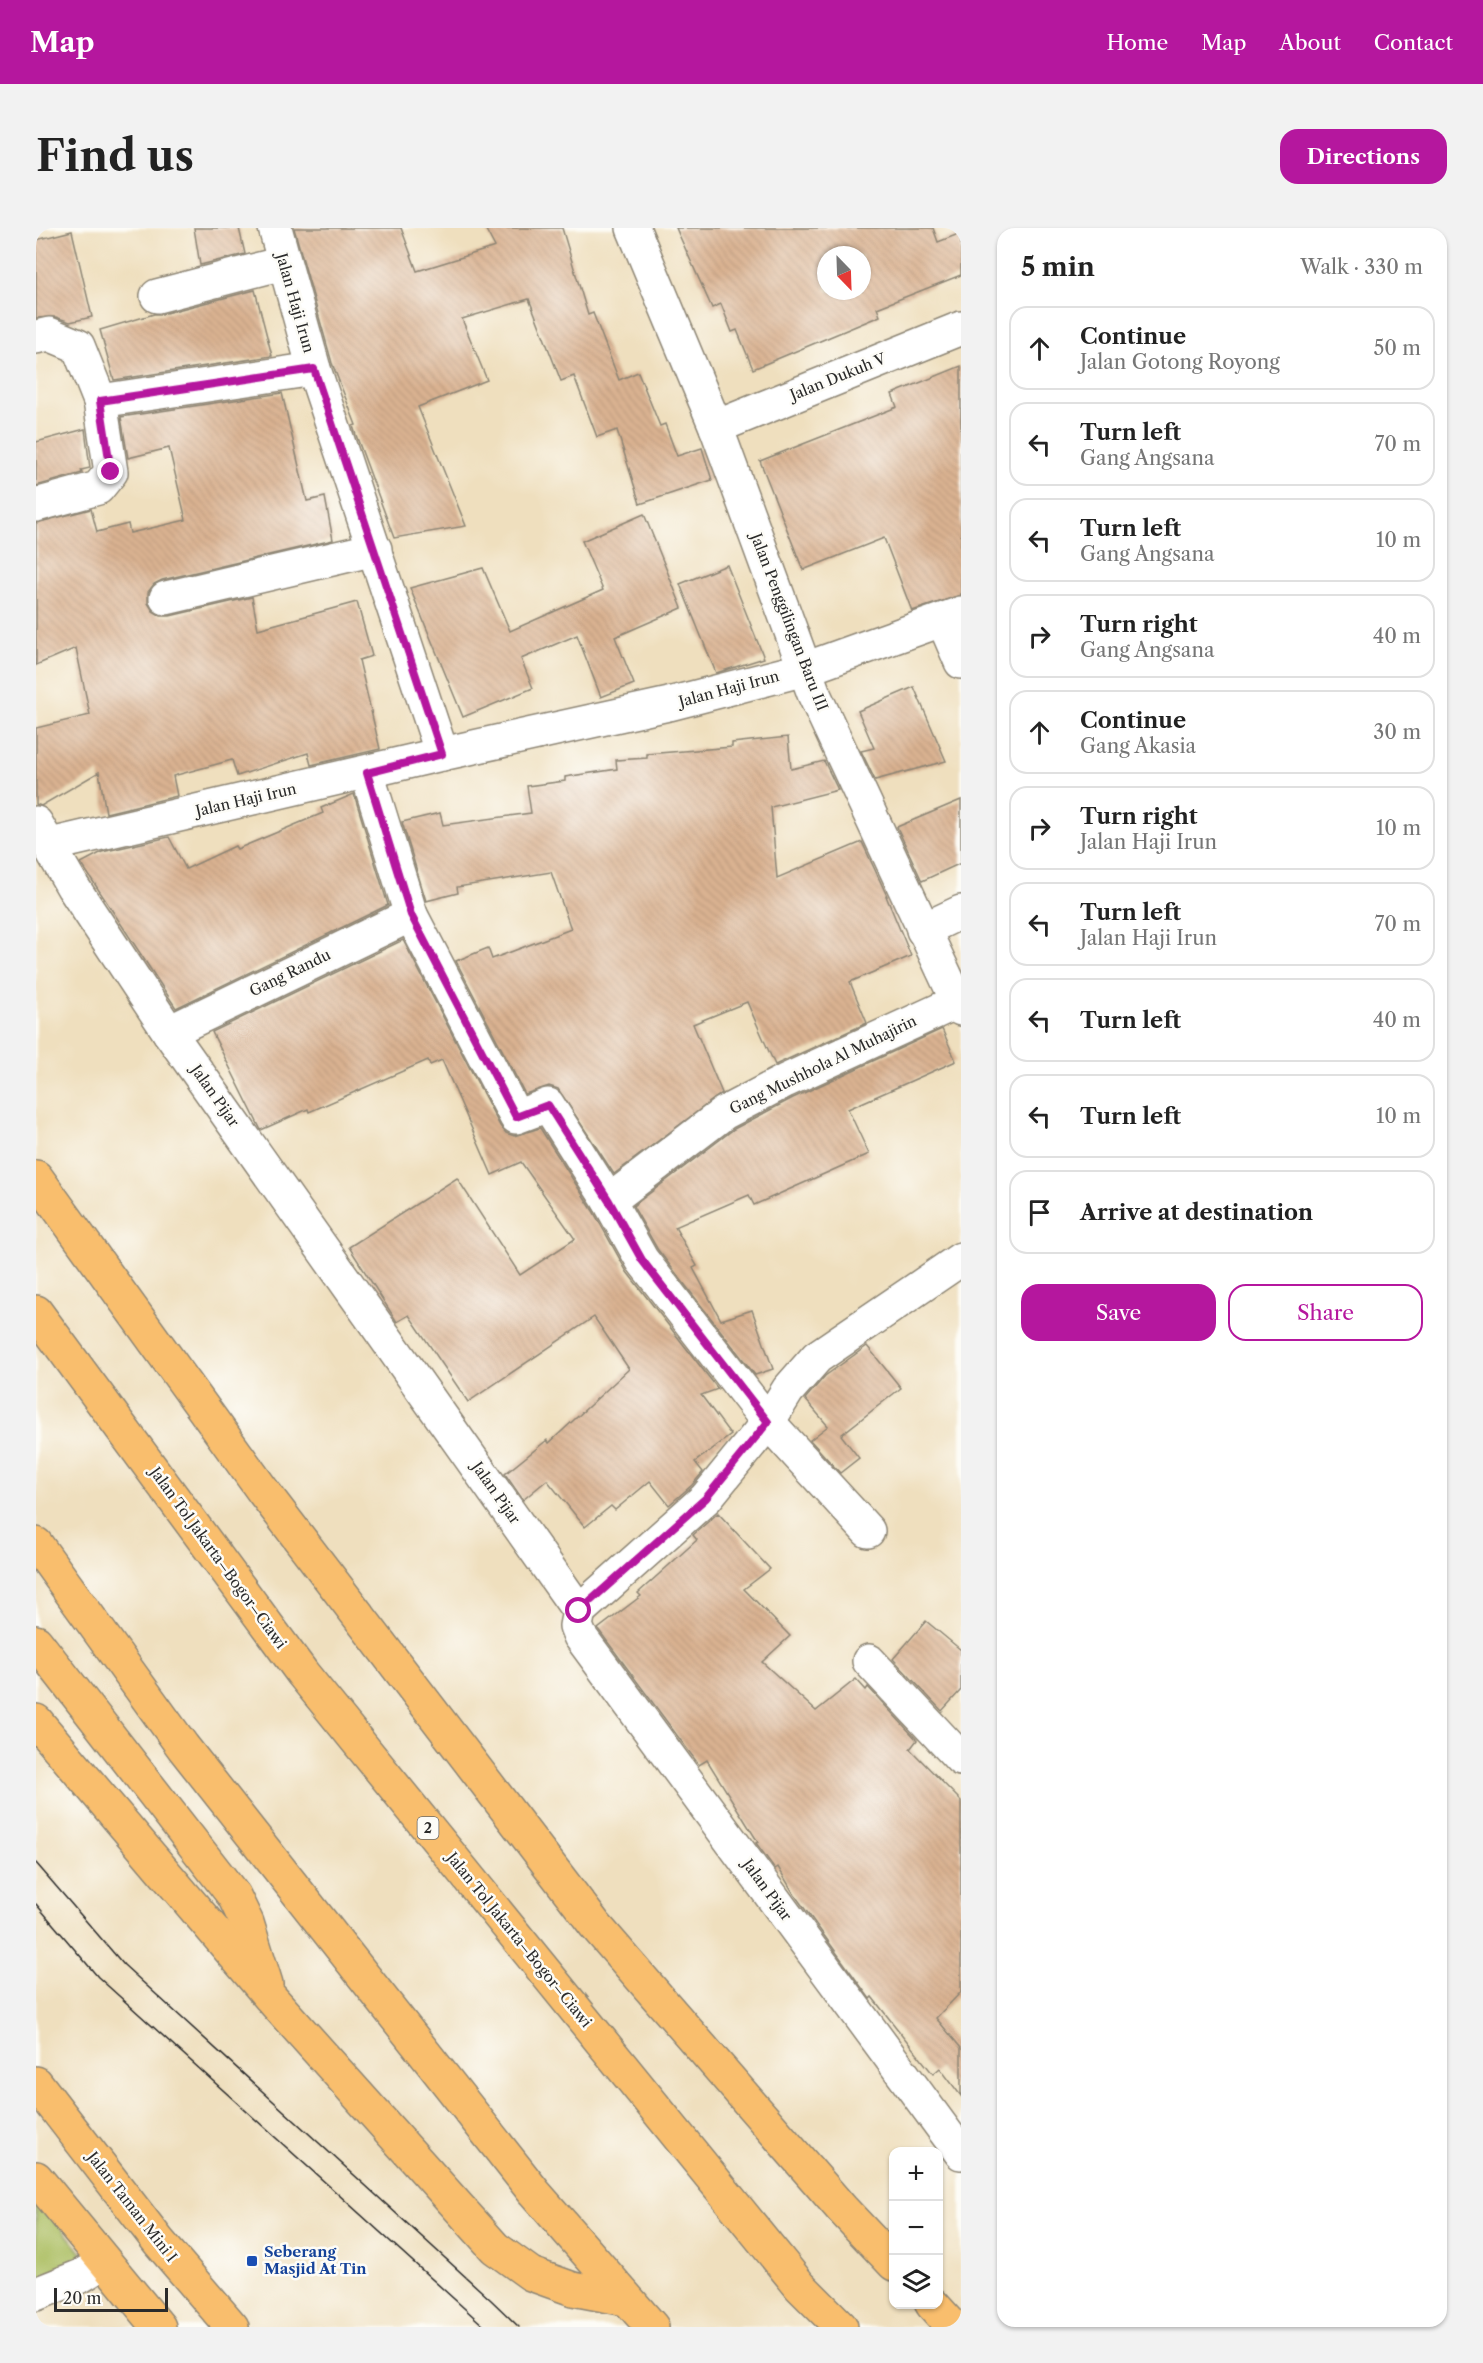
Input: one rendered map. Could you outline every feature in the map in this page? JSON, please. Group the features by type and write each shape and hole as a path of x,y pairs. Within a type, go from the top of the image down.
{"main road":[{"path":"36,1177 263,1491 595,1925 834,2200 889,2259"},
{"name":"Jalan Tol Jakarta–Bogor–Ciawi","path":"36,1312 303,1674 800,2286 841,2327"},
{"path":"36,1544 183,1747 403,2022 534,2192 626,2300 652,2327"},
{"path":"36,1642 234,1896 247,1923 270,1997"},
{"path":"36,1721 270,1997 495,2248 531,2274 573,2289 626,2300"},
{"name":"Jalan Taman Mini I","path":"36,2084 159,2242 232,2327"},
{"path":"36,2178 159,2327"},
{"path":"937,2309 953,2327"}],"street":[{"name":"Jalan Haji Irun","path":"275,228 314,369 442,754"},
{"name":"Jalan Penggilingan Baru III","path":"633,228 716,427 814,694 959,1005"},
{"path":"157,296 283,263"},
{"name":"Jalan Dukuh V","path":"716,427 961,328"},
{"path":"36,337 49,334 78,346 100,401 111,472 98,488 36,505"},
{"path":"100,401 314,369"},
{"path":"166,598 375,549"},
{"name":"Jalan Haji Irun","path":"43,834 367,773 442,754 669,704 805,669 952,616"},
{"path":"952,616 961,662"},
{"path":"367,773 411,915 516,1117 548,1105 609,1201 642,1260 768,1422 868,1532"},
{"name":"Jalan Pijar","path":"43,834 73,886 169,1032 579,1611 576,1626 580,1636 961,2153"},
{"path":"923,930 961,912"},
{"name":"Gang Randu","path":"169,1032 411,915"},
{"name":"Gang Mushhola Al Muhajirin","path":"609,1201 723,1113 785,1081 959,1005"},
{"path":"579,1611 706,1498 768,1422 788,1390 817,1357 961,1259"},
{"path":"869,1661 961,1759"},
{"path":"36,2294 81,2276 104,2262"}],"green space":[{"path":"36,2196 89,2262 36,2284"}],"building":[{"path":"194,228 239,228 245,254 200,265"},
{"path":"294,228 401,228 417,271 495,247 485,228 562,228 588,315 593,313 619,380 638,372 660,426 665,424 677,456 702,448 712,480 640,504 617,430 597,437 574,376 561,381 529,299 462,319 487,380 418,407 466,526 394,538 356,435 353,426 356,425 332,363"},
{"path":"676,228 933,228 938,242 961,233 961,275 877,308 880,316 753,369 737,330 732,332 721,304 712,308"},
{"path":"72,231 92,317 70,322 56,317 36,318 36,240"},
{"path":"255,290 272,356 114,380 100,330 154,314 162,314"},
{"path":"961,366 961,595 912,611 884,538 803,570 760,461 897,407 892,394"},
{"path":"282,393 307,501 325,497 333,540 162,580 154,584 148,592 148,603 153,611 161,616 170,616 252,597 258,629 357,602 372,656 359,660 380,749 311,765 308,753 237,776 232,760 173,776 177,796 106,813 99,772 41,806 36,804 36,728 90,715 76,648 36,665 36,523 91,509 97,532 128,524 130,533 186,520 169,448 128,458 121,417"},
{"path":"85,429 90,468 81,470 82,473 36,486 36,442"},
{"path":"644,514 682,608 615,637 634,684 601,697 577,635 521,659 533,688 463,717 410,588 483,568 510,631 603,590 582,541"},
{"path":"727,565 764,658 716,673 680,584"},
{"path":"914,687 946,761 875,780 861,751 874,748 858,711"},
{"path":"788,737 791,769 824,761 838,790 771,807 777,878 862,842 911,956 850,982 867,1023 775,1065 747,1002 693,1024 722,1093 614,1174 558,1089 549,1086 525,1094 456,961 488,948 492,959 571,929 551,872 457,887 458,893 426,901 402,822 440,813 443,825 531,813 527,786 565,781 565,777 617,769 616,760 647,758 647,754 732,747 732,743"},
{"path":"354,794 388,905 176,1008 81,863 102,852 169,837 186,869 235,846 237,849 323,813 321,808"},
{"path":"961,800 961,863 922,881 897,827"},
{"path":"403,940 500,1126 506,1133 514,1136 540,1128 593,1211 627,1272 718,1389 701,1395 731,1435 695,1462 703,1472 669,1505 650,1481 615,1510 611,1506 585,1527 547,1480 523,1500 505,1474 547,1440 549,1443 629,1369 594,1317 468,1402 409,1315 397,1322 349,1247 457,1178 520,1275 575,1239 521,1162 492,1175 442,1060 430,1065 428,1060 309,1112 308,1109 261,1130 212,1032"},
{"path":"942,1029 956,1061 848,1109 869,1154 754,1205 749,1195 675,1227 697,1266 693,1268 721,1320 752,1310 773,1369 755,1375 658,1250 633,1206 734,1129 793,1098"},
{"path":"867,1346 901,1388 841,1435 859,1458 840,1473 810,1440 828,1426 805,1399 825,1376"},
{"path":"718,1513 770,1569 744,1589 790,1636 762,1662 816,1711 856,1679 866,1690 868,1687 917,1740 910,1749 961,1801 961,1992 936,2018 961,2048 961,2096 940,2068 933,2074 872,1997 870,1999 794,1894 778,1867 775,1869 756,1843 758,1842 707,1760 699,1765 598,1629 641,1596 638,1593 697,1540 693,1535"},
{"path":"926,1621 961,1650 961,1690 942,1711 893,1659"}],"tram line":[{"path":"36,1863 124,1965 519,2327"},
{"path":"36,1904 98,1977 485,2327"}],"place":[{"name":"Seberang Masjid At Tin","path":"252,2261"}],"route":[{"path":"111,472 100,401 314,369 442,754 367,773 411,915 516,1117 548,1105 609,1201 642,1260 768,1422 706,1498 579,1611"}]}
